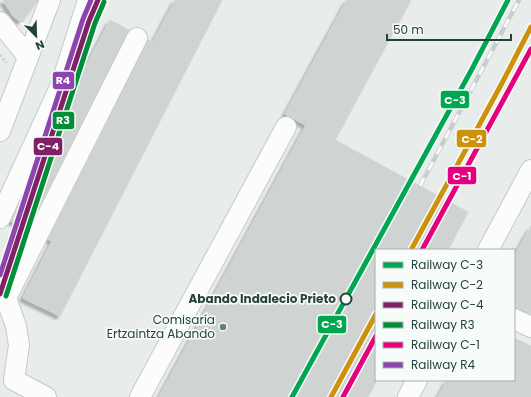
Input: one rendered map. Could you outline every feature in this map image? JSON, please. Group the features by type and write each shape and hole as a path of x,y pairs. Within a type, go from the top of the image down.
{"street":[{"path":"0,131 50,0"},
{"path":"0,218 61,85 88,0"},
{"path":"0,22 28,57"},
{"path":"46,397 14,380 19,345 16,326 3,296 137,38"},
{"path":"140,397 286,127"},
{"path":"489,249 531,170"},
{"path":"515,319 531,327"},
{"path":"408,397 416,381"}],"building":[{"path":"3,0 38,0 25,18 20,21 13,16"},
{"path":"175,0 222,0 60,316 23,298 52,241 48,239 148,40 153,42"},
{"name":"Abando Indalecio Prieto","path":"347,0 411,0 335,140 468,212 449,249 375,249 376,382 368,397 159,397 306,125 285,114"},
{"path":"110,20 129,30 28,229 11,221 47,143"},
{"path":"531,226 531,314 515,306 515,255"},
{"path":"515,338 531,346 531,397 438,397 446,381 515,381"}],"railway":[{"path":"420,186 519,0"}],"rail line":[{"name":"R4","path":"0,275 83,19 91,0"},
{"name":"C-4","path":"0,294 89,21 98,0"},
{"name":"C-3","path":"292,397 472,69 508,0"},
{"name":"R3","path":"6,296 95,23 104,2"},
{"name":"C-2","path":"412,249 531,27"},
{"name":"C-1","path":"423,249 531,49"},
{"name":"C-2","path":"331,397 375,316"},
{"name":"C-1","path":"343,397 375,338"}],"place":[{"name":"Abando Indalecio Prieto","path":"346,299"},
{"name":"Comisaría Ertzaintza Abando","path":"223,327"}]}
